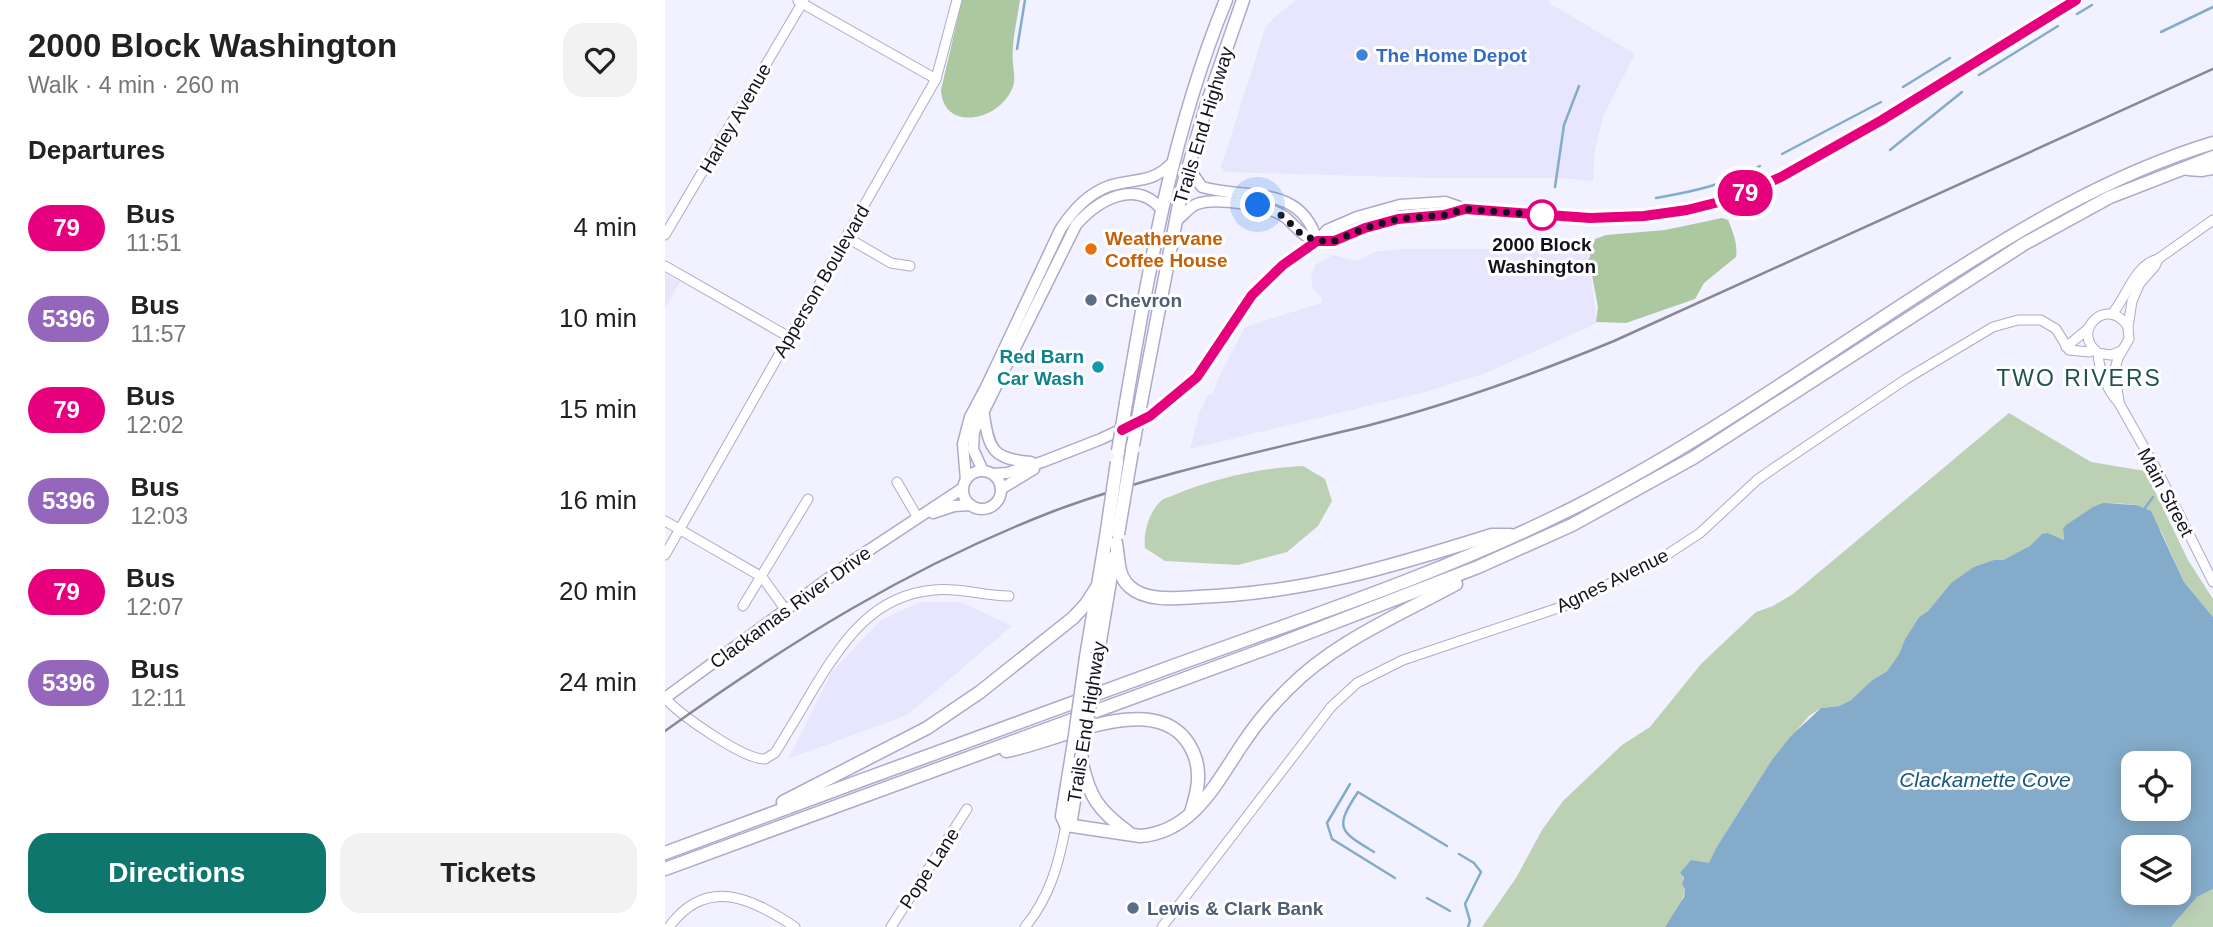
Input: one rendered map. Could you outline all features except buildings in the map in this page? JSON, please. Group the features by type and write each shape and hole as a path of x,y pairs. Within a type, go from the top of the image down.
{"highway":[{"name":"Trails End Highway","path":"1066,825 1071,819 1076,761 1125,452 1126,403 1151,260 1171,164 1211,38 1226,0"},
{"name":"Trails End Highway","path":"1092,655 1098,584 1113,538 1125,452 1142,397 1188,167 1243,0"},
{"path":"665,853 1333,608 1517,535 1608,490 1686,445 2060,206 2135,171 2213,143"},
{"path":"665,869 1271,648 1511,553 1572,526 1676,468 2024,244 2110,197 2213,157"},
{"path":"2181,169 2213,168"},
{"path":"1113,538 1119,570 1130,587 1148,596 1183,598 1296,589 1391,567 1492,535 1517,535"},
{"path":"1066,825 1140,836 1174,827 1210,794 1263,717 1299,679 1352,640 1511,553"},
{"path":"729,829 903,741 963,705 1073,618 1086,604 1098,584"},
{"path":"975,756 1018,749 1132,719 1156,720 1178,732 1196,758 1198,781 1191,813"},
{"path":"1076,761 1096,804 1131,834"}],"main road":[{"path":"1176,221 1195,205 1206,202 1258,205 1283,216 1301,234 1317,241 1334,241 1365,228 1398,219 1444,215 1465,209 1590,218 1644,216 1687,210 1731,199 1781,177 1882,120 2076,0"},
{"path":"971,505 965,498 963,444 970,417 1068,217 1099,190 1152,178 1171,164"},
{"path":"1188,167 1202,187 1265,195 1287,203 1313,226 1317,241"},
{"path":"1162,210 1147,197 1127,194 1104,202 1085,215 1067,242 974,431 973,449 1001,489 1042,462 1101,439 1163,407 1197,377 1239,312 1262,284 1317,241"},
{"path":"984,415 988,440 1000,456 1011,460 1042,462"},
{"name":"Clackamas River Drive","path":"665,698 785,609 918,519 965,484 973,473 1007,473 1042,462"},
{"name":"Clackamas River Drive","path":"918,519 954,506 988,508 998,501 1001,489"}],"street":[{"name":"Apperson Boulevard","path":"665,555 936,79 957,0"},
{"path":"801,1 936,79"},
{"name":"Harley Avenue","path":"665,235 724,139 801,1"},
{"name":"Main Street","path":"2119,403 2114,372 2129,340 2128,327 2134,295 2158,259 2213,220"},
{"path":"846,237 891,263 910,266"},
{"name":"Main Street","path":"2158,259 2150,261 2141,270 2112,314 2100,316 2089,328 2088,340 2097,351 2106,384 2159,474 2213,582"},
{"path":"665,265 789,337"},
{"path":"2112,314 2124,321 2128,327"},
{"name":"Agnes Avenue","path":"1162,927 1331,707 1357,683 1403,660 1567,605 1665,556 1692,539 1774,468 1906,379 1993,327 2018,320 2041,320 2056,329 2066,347"},
{"path":"2066,347 2089,328"},
{"path":"2066,347 2082,352 2097,351 2111,355 2123,350"},
{"path":"897,482 918,519"},
{"path":"743,606 808,499"},
{"path":"665,521 762,577 785,609"},
{"path":"665,698 695,724 752,757 765,759 775,753 847,636 879,608 902,597 929,590 948,589 990,596 1009,596"},
{"name":"Pope Lane","path":"891,927 967,808"},
{"path":"1026,927 1055,876 1066,825"},
{"path":"669,927 692,905 710,898 726,897 754,902 795,927"}],"shaded area":[{"path":"1296,0 1548,0 1635,54 1603,116 1595,150 1593,181 1561,178 1428,178 1225,172 1221,167 1266,26"},
{"path":"1400,249 1596,249 1596,253 1588,254 1597,323 1486,373 1425,392 1190,449 1199,413 1209,394 1213,394 1245,327 1321,303 1322,298 1313,289 1311,277 1315,265 1333,255 1358,261 1374,252"},
{"path":"665,274 680,282 665,308"},
{"path":"920,602 961,602 1012,626 907,715 788,759 832,672 881,620"}],"green space":[{"path":"962,0 1020,0 1013,48 1013,88 1004,102 994,110 971,118 960,117 951,112 944,103 941,90"},
{"path":"1722,218 1728,220 1732,229 1736,257 1704,283 1695,299 1626,323 1596,322 1598,307 1589,259 1595,239 1606,235 1665,230"},
{"path":"2009,413 2091,462 2145,471 2188,560 2213,599 2213,617 2184,582 2161,531 2136,505 2113,504 2097,507 2063,529 2064,540 2048,533 2031,546 2003,560 1994,560 1951,583 1928,611 1919,617 1887,671 1871,681 1851,700 1839,706 1821,708 1809,716 1771,761 1716,848 1709,864 1680,873 1684,880 1684,894 1665,927 1482,927 1516,878 1542,830 1563,801 1622,745 1650,727 1701,664 1756,612 1793,594"},
{"path":"1303,466 1325,479 1332,501 1318,526 1287,552 1238,565 1165,561 1145,548 1150,517 1161,501 1238,475"},
{"path":"2213,889 2213,927 2171,927 2191,905 2197,897"}],"water":[{"name":"Clackamette Cove","path":"2103,503 2136,505 2151,511 2184,582 2213,617 2213,889 2197,897 2191,904 2191,835 2121,835 2121,905 2190,905 2171,927 1665,927 1684,897 1684,878 1680,873 1691,860 1709,863 1771,761 1791,736 1821,708 1839,706 1851,700 1871,681 1887,671 1919,617 1928,611 1951,583 1974,567 1994,560 2003,560 2030,546 2042,534 2048,533 2064,540 2063,529"}],"waterway":[{"path":"1017,49 1025,0"},
{"path":"2077,14 2092,5"},
{"path":"2161,32 2213,7"},
{"path":"1979,75 2058,26"},
{"path":"1903,87 1950,58"},
{"path":"1555,187 1564,125 1579,86"},
{"path":"1890,150 1962,92"},
{"path":"1782,154 1881,102"},
{"path":"1656,198 1709,186 1760,166"},
{"path":"2145,508 2153,497"},
{"path":"1350,784 1327,823 1332,839 1395,878"},
{"path":"1374,852 1353,839 1344,828 1345,814 1358,792 1447,846"},
{"path":"1459,854 1474,863 1481,872 1465,904 1470,921 1468,927"},
{"path":"1427,898 1450,911"}],"railway":[{"path":"665,731 852,608 900,581 1001,533 1054,511 1131,485 1370,425 1463,397 1554,365 1614,341 2213,69"}],"bus line":[{"name":"79","path":"1122,430 1163,407 1197,377 1252,295 1283,265 1317,241 1334,241 1365,228 1398,219 1444,215 1465,209 1590,218 1644,216 1687,210 1731,199 1781,177 1882,120 2076,0"}],"place":[{"name":"The Home Depot","path":"1362,55"},
{"name":"2000 Block Washington","path":"1542,215"},
{"name":"Weathervane Coffee House","path":"1091,249"},
{"name":"Chevron","path":"1091,300"},
{"name":"Red Barn Car Wash","path":"1098,367"},
{"name":"Lewis & Clark Bank","path":"1133,908"}],"district":[{"name":"TWO RIVERS","path":"2079,378"}],"route":[{"path":"1258,205 1275,211 1293,224 1301,234 1317,241 1334,241 1365,228 1398,219 1444,215 1465,209 1542,215"}]}
